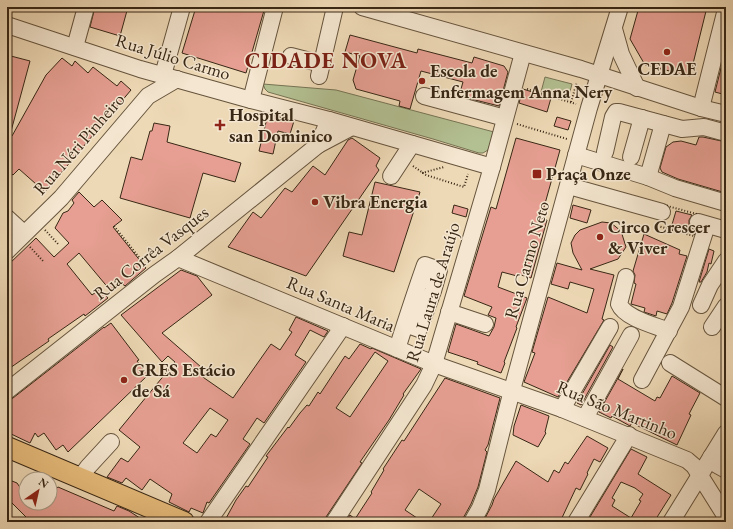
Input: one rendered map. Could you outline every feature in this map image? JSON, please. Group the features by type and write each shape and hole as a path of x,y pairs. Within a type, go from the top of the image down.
{"main road":[{"path":"7,447 184,522"}],"street":[{"path":"75,48 86,7"},
{"path":"170,78 182,7"},
{"path":"251,100 275,7"},
{"path":"291,56 321,70 335,7"},
{"path":"362,7 581,69 700,108 726,114"},
{"name":"Rua Carmo Neto","path":"472,522 480,508 486,490 589,108 620,7"},
{"path":"700,108 726,9"},
{"name":"Rua Júlio Carmo","path":"7,25 170,78 329,120 416,146 490,174"},
{"path":"614,29 621,54 637,88"},
{"name":"Rua Laura de Araújo","path":"334,522 424,385 434,364 490,174 523,53"},
{"name":"Rua Néri Pinheiro","path":"140,69 148,85 148,96"},
{"name":"Rua Néri Pinheiro","path":"7,251 60,198 148,96 170,78"},
{"path":"424,96 505,119"},
{"path":"605,152 613,117 616,112 682,129 704,127 726,133"},
{"path":"631,157 642,118"},
{"name":"Rua Corrêa Vasques","path":"318,145 329,120"},
{"path":"648,177 664,124"},
{"name":"Rua Corrêa Vasques","path":"7,391 154,275 178,258 318,145 352,127"},
{"path":"399,169 416,146"},
{"path":"578,149 675,188 726,203"},
{"path":"568,186 662,212"},
{"path":"7,218 19,229 21,236"},
{"path":"642,380 681,307 703,224 726,230"},
{"name":"Rua Santa Maria","path":"178,258 434,364 512,390"},
{"path":"701,305 710,285 726,261"},
{"path":"397,349 405,324 417,287 425,265 439,270 433,292 419,329 405,324"},
{"path":"626,277 619,304 621,308 630,316 669,331"},
{"path":"417,287 433,292"},
{"path":"712,327 726,306"},
{"path":"449,312 485,324"},
{"path":"208,522 343,326"},
{"path":"562,409 610,327"},
{"path":"585,418 631,335"},
{"path":"670,363 726,398"},
{"name":"Rua São Martinho","path":"512,390 629,435 687,460 691,463 726,517"},
{"path":"671,522 726,433"},
{"path":"576,522 629,435"},
{"path":"80,478 111,442"},
{"path":"711,457 716,464 726,470"}],"path":[{"path":"571,102 581,69"},
{"path":"514,85 589,108"},
{"path":"505,119 578,149"},
{"path":"422,173 444,167 450,169"},
{"path":"399,169 422,173 464,187"},
{"path":"462,173 490,174"},
{"path":"664,205 700,215 703,224 694,236 658,226 664,205"},
{"path":"36,222 59,245"},
{"path":"114,226 154,275"},
{"path":"21,236 42,261"}],"green space":[{"path":"545,77 572,84 568,99 541,92"},
{"path":"263,84 336,90 494,132 488,150 483,153 479,153 268,92"}],"building":[{"path":"95,7 128,7 120,36 90,27"},
{"path":"196,7 265,7 246,73 182,53"},
{"name":"CEDAE","path":"639,7 707,7 690,76 645,65 630,39"},
{"path":"350,35 417,53 418,49 472,63 474,57 504,66 508,72 499,106 459,96 463,82 421,71 410,109 399,106 400,101 356,89 353,80 360,56 345,52"},
{"path":"726,48 726,95 715,92"},
{"path":"7,55 30,61 10,135 7,134"},
{"path":"62,58 72,66 75,61 88,73 93,67 117,86 121,81 131,90 45,192 19,169 13,175 7,171 7,134 12,136 46,75"},
{"path":"523,89 551,98 547,112 519,103"},
{"path":"268,114 294,121 290,134 278,131 273,154 259,151"},
{"path":"557,117 571,121 568,130 554,126"},
{"path":"154,123 170,126 167,142 241,163 235,182 203,173 190,218 120,198 131,157 142,160 150,131 152,131"},
{"path":"699,137 726,142 726,193 678,179 662,172 660,168 666,147 673,142 681,141 696,145"},
{"name":"Vibra Energia","path":"352,138 380,158 376,166 379,170 306,276 228,247 253,212 261,218 285,188 292,192 313,166 325,175 348,140"},
{"path":"516,138 560,150 541,218 547,220 531,278 518,274 517,276 502,272 498,287 527,298 501,373 477,364 478,362 448,352 456,324 489,336 494,327 496,318 488,315 492,307 464,296 491,207 496,209"},
{"path":"375,182 420,192 394,272 343,256 349,232 362,235"},
{"path":"79,192 94,207 102,200 122,220 113,227 146,268 125,286 120,282 110,290 79,253 67,264 92,295 100,289 108,298 85,316 84,314 48,339 49,341 7,370 7,266 36,238 54,257 69,243 55,228 63,213 68,211 74,203 72,200"},
{"path":"454,205 468,209 466,217 452,213"},
{"path":"573,205 591,210 587,223 570,218"},
{"path":"676,211 692,215 689,220 689,225 691,228 690,233 671,228"},
{"path":"602,222 611,223 621,231 626,247 618,259 590,269 614,275 602,319 604,320 558,397 524,382 535,353 532,352 548,297 587,313 594,289 570,282 568,289 551,284 557,263 582,270 573,253 571,243 575,235 580,230"},
{"path":"644,234 680,250 679,254 687,256 667,314 657,311 656,316 644,312 645,308 631,304 636,284 634,283 635,275 633,271"},
{"path":"709,249 714,251 711,264 709,263 707,272 701,282 699,282"},
{"path":"181,270 197,276 212,295 162,333 201,367 197,373 233,398 271,344 280,350 292,332 289,330 296,317 328,331 324,337 310,330 295,355 306,362 264,423 257,418 243,439 250,444 209,503 207,502 203,513 191,508 189,512 169,502 172,494 150,479 142,490 126,478 122,483 107,477 121,458 128,462 140,447 119,430 175,362 168,356 162,362 121,315","holes":["210,408 228,420 216,437 211,434 197,453 183,443"]},
{"path":"111,323 139,360 137,361 148,375 68,452 63,445 56,450 44,433 38,437 35,433 30,443 7,432 7,400 13,398"},
{"path":"360,344 421,369 403,394 404,395 389,420 360,462 362,463 326,517 325,522 224,522 236,500 246,486 248,487 268,457 266,456 288,427 289,428 307,405 309,406 318,392 320,394 345,356 349,359","holes":["375,352 388,361 350,417 336,408"]},
{"path":"610,345 613,347 581,405 577,403"},
{"path":"623,369 618,379 655,401 657,397 660,398 672,376 700,393 689,414 691,415 677,445 632,423 630,426 612,416 611,418 599,412"},
{"path":"445,378 500,398 488,445 485,450 487,452 478,487 461,522 429,522 441,504 419,489 405,510 423,522 345,522 350,515 355,519 372,493 371,492 384,470 383,469 402,440 404,441"},
{"path":"521,405 549,416 546,433 538,447 513,435 514,426"},
{"path":"587,436 608,448 600,462 594,459 580,490 576,488 560,522 483,522 494,499 516,461 548,482 554,470 559,473 565,462 568,464"},
{"path":"631,449 647,457 638,474 671,495 654,522 587,522","holes":["621,482 635,488 643,494 639,500 641,501 631,518 612,506 615,500 612,498"]},
{"path":"7,479 18,484 18,509 7,498"},
{"path":"58,487 114,511 117,506 129,511 146,522 31,522 20,511 58,511"}],"place":[{"name":"CEDAE","path":"667,52"},
{"name":"Escola de Enfermagem Anna Nery","path":"422,81"},
{"name":"Hospital san Dominico","path":"220,125"},
{"name":"Praça Onze","path":"537,174"},
{"name":"Vibra Energia","path":"315,202"},
{"name":"Circo Crescer & Viver","path":"600,237"},
{"name":"GRES Estácio de Sá","path":"124,380"}],"district":[{"name":"CIDADE NOVA","path":"326,60"}]}
